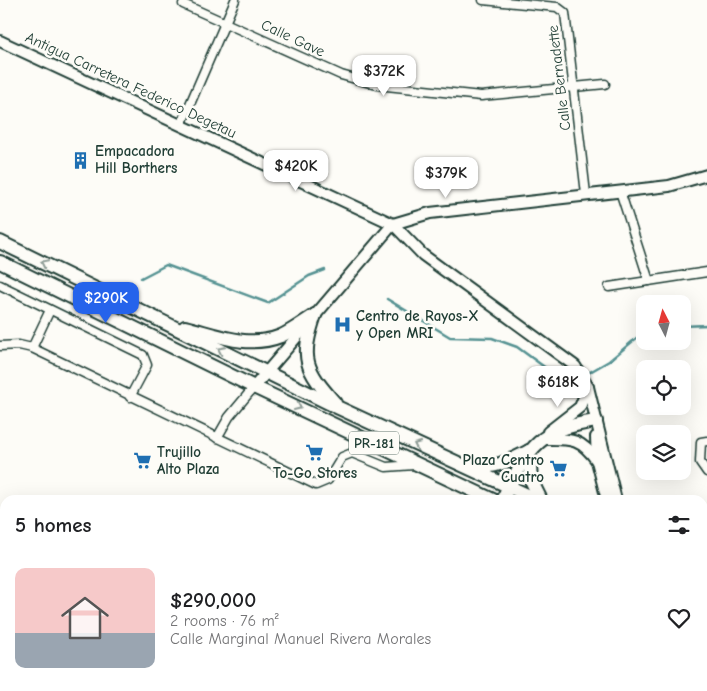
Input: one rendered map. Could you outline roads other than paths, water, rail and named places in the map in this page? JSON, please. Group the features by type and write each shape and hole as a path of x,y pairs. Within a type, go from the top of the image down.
{"main road":[{"name":"PR-181","path":"0,242 339,408 461,466 527,495"},
{"name":"PR-181","path":"0,262 254,387 483,495"},
{"path":"159,320 231,340 251,342 281,335 315,316"},
{"path":"315,316 306,340 308,363 314,378 339,408"},
{"path":"505,495 529,452 539,439 559,428 596,420"},
{"path":"461,466 494,467 529,452"},
{"path":"529,452 530,480 537,495"},
{"path":"448,478 464,495"}],"street":[{"path":"181,125 235,0"},
{"name":"Calle Bernadette","path":"483,0 557,7 565,13 586,194"},
{"name":"Calle Gave","path":"183,4 341,75 377,85 481,96 605,84"},
{"name":"Antigua Carretera Federico Degetau","path":"0,41 393,224 423,255 558,352 578,370 586,384 615,495"},
{"path":"217,438 229,417 265,371 315,316 393,224 430,213 669,186 707,175"},
{"path":"620,191 649,281"},
{"path":"609,287 707,272"},
{"path":"0,285 143,355 147,365 130,397"},
{"path":"32,348 50,310"},
{"path":"0,346 19,345 32,348 130,397 316,485 328,480 342,457 352,453 386,467 420,464"},
{"path":"539,439 580,407 586,384"},
{"name":"Antigua Carretera Federico Degetau","path":"596,420 597,461 606,495"},
{"path":"539,439 576,440 589,450 597,461"},
{"path":"707,441 701,442 700,456 700,462 707,472"}],"waterway":[{"path":"141,278 166,265 268,303 309,276 325,270"},
{"path":"387,299 450,337 492,338 517,347 569,385 578,379"},
{"path":"691,326 707,325"},
{"path":"583,376 609,361 636,338"}],"place":[{"name":"Empacadora Hill Borthers","path":"81,160"},
{"name":"Centro de Rayos-X y Open MRI","path":"342,325"},
{"name":"To-Go Stores","path":"315,452"},
{"name":"Trujillo Alto Plaza","path":"143,461"},
{"name":"Plaza Centro Cuatro","path":"558,469"}]}
